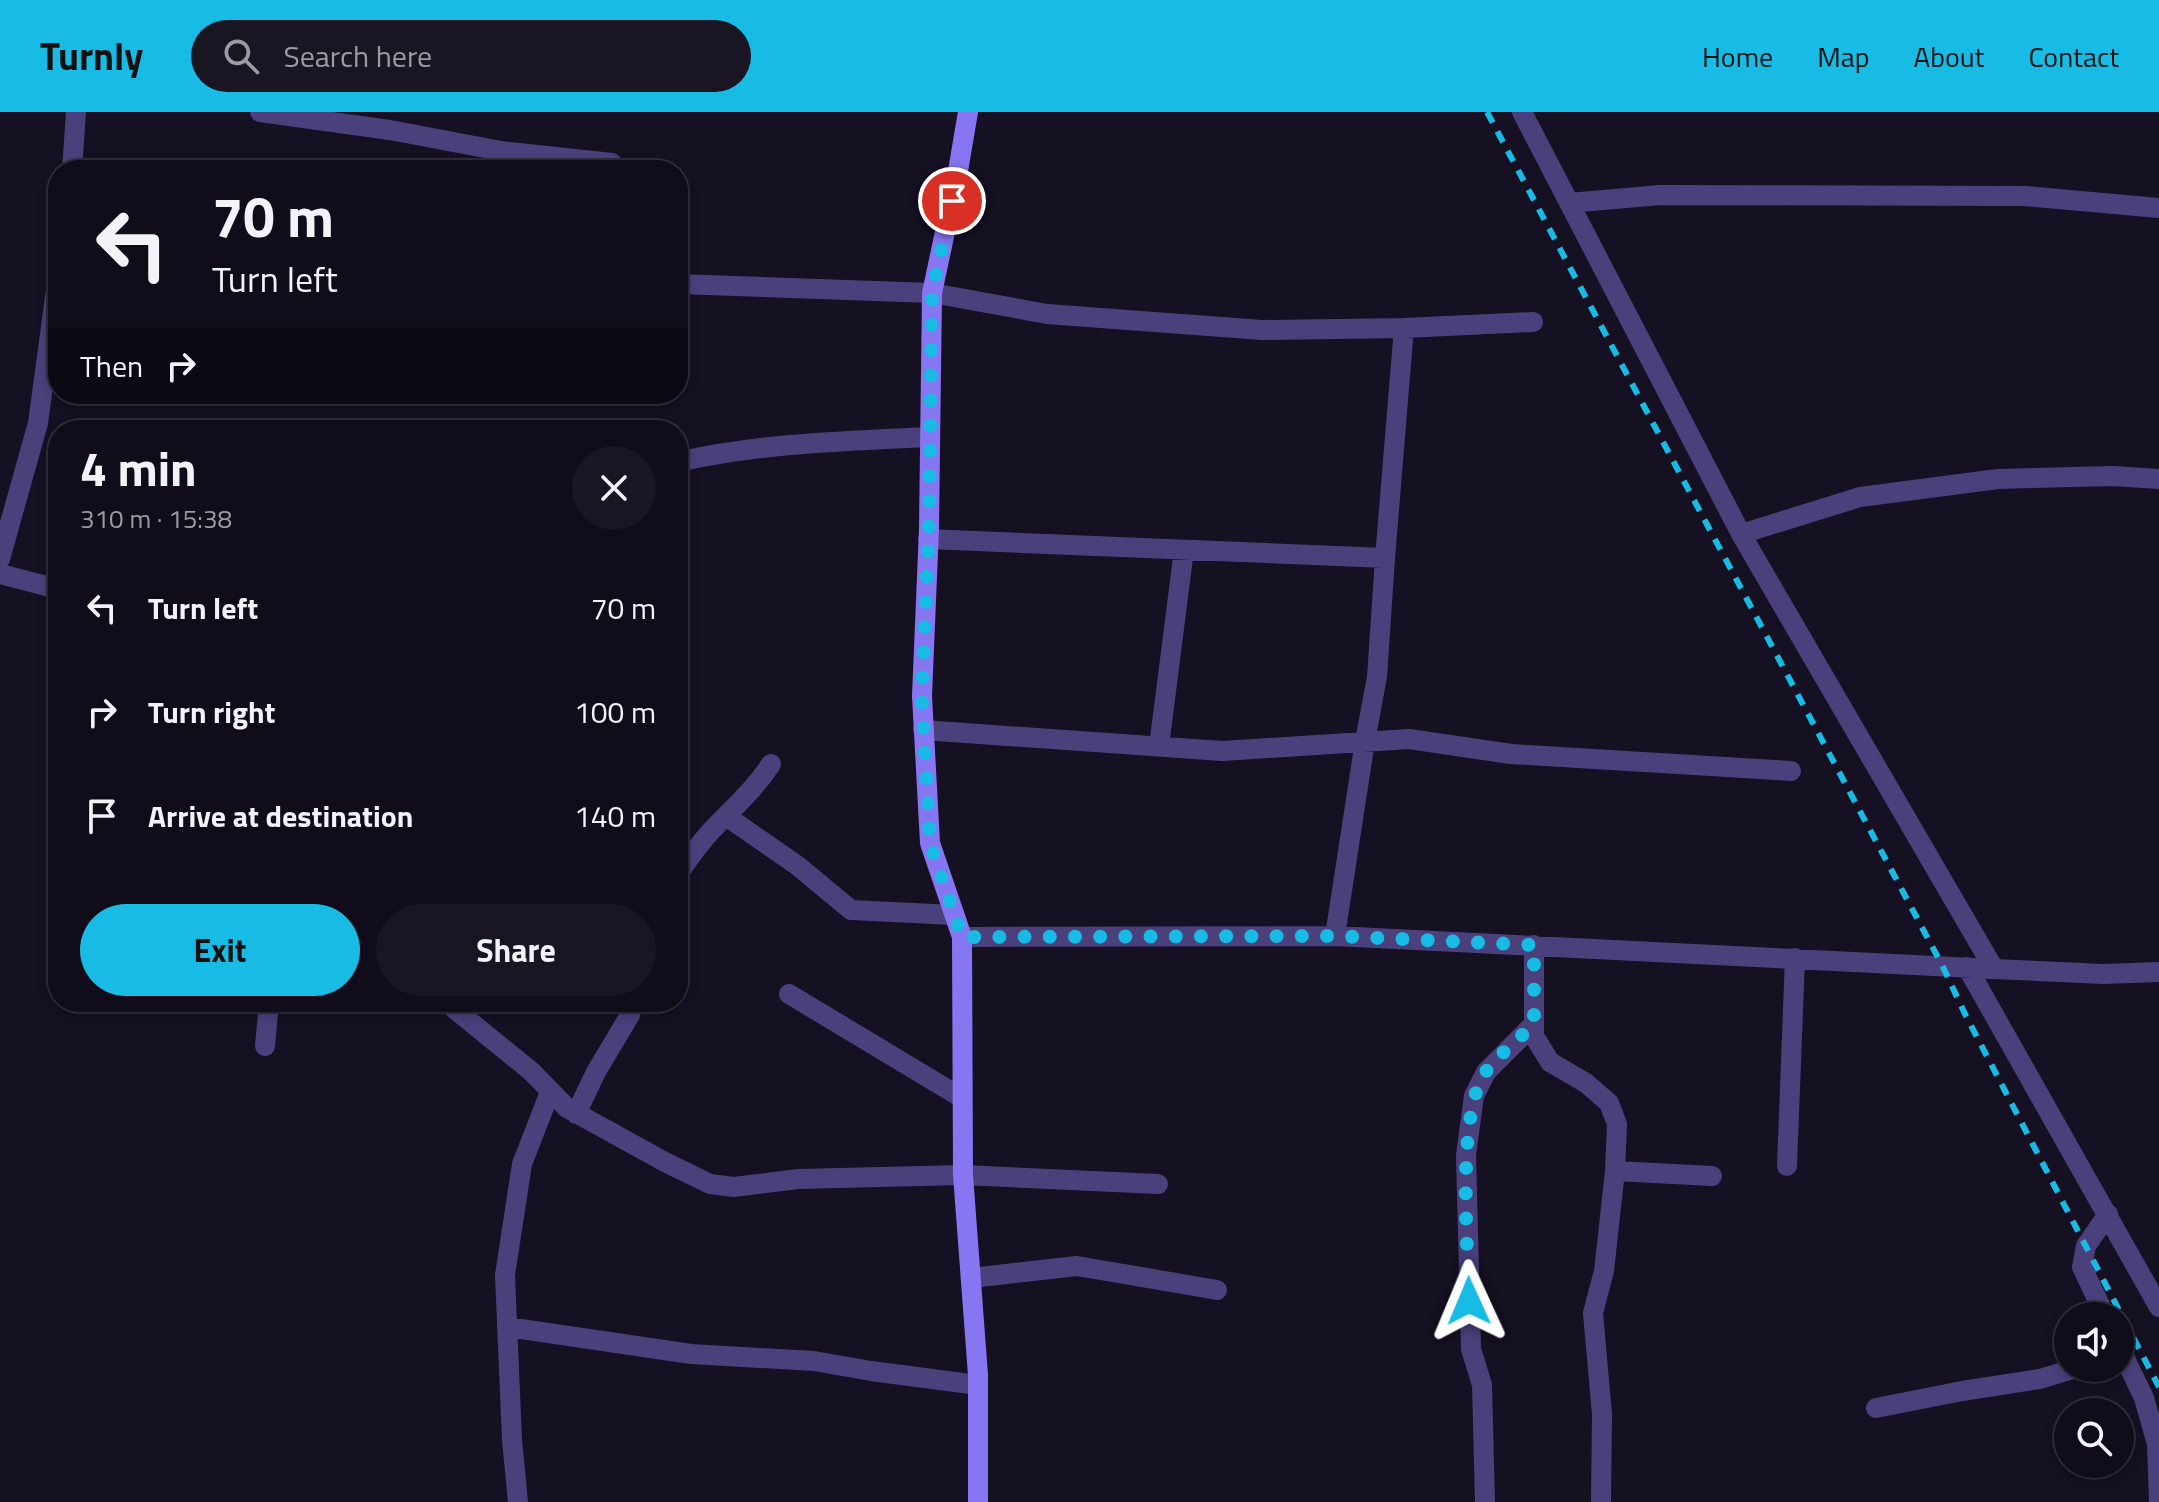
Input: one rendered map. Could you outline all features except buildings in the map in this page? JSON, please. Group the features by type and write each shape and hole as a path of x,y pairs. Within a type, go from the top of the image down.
{"street":[{"path":"73,160 76,112"},
{"path":"260,112 390,121 501,151 584,160"},
{"path":"968,112 932,293 922,696 930,843 962,937 963,1175 978,1385 978,1502"},
{"path":"1522,112 1741,534 1994,969"},
{"path":"1569,203 1660,195 2025,196 2159,208"},
{"path":"688,284 932,293 1047,314 1262,330 1533,322"},
{"path":"1335,936 1377,677 1404,328"},
{"path":"0,559 38,423 48,349"},
{"path":"688,460 794,443 930,437"},
{"path":"1741,534 1860,497 1998,479 2113,476 2159,479"},
{"path":"928,539 1385,558"},
{"path":"1159,746 1184,550"},
{"path":"0,574 48,586"},
{"path":"923,730 1222,751 1409,739 1511,754 1791,771"},
{"path":"688,861 711,831 760,781 771,764"},
{"path":"726,816 798,866 851,910 954,915"},
{"path":"962,937 1335,936 2103,974 2159,972"},
{"path":"1534,945 1534,1036 1550,1062 1586,1083 1609,1103 1617,1124 1604,1271 1593,1313 1602,1414 1601,1502"},
{"path":"1787,1166 1795,958"},
{"path":"1967,967 2159,1307"},
{"path":"789,994 962,1098"},
{"path":"265,1046 268,1012"},
{"path":"458,1012 532,1072 567,1108 710,1184 734,1187 798,1179 963,1175 1158,1184"},
{"path":"576,1114 631,1012"},
{"path":"1485,1502 1482,1385 1471,1349 1466,1155 1474,1096 1486,1072 1534,1024"},
{"path":"518,1502 512,1440 505,1275 522,1164 550,1092"},
{"path":"1615,1171 1712,1176"},
{"path":"2098,1302 2082,1267 2086,1246 2108,1214"},
{"path":"971,1278 1077,1266 1217,1290"},
{"path":"507,1327 691,1354 814,1361 978,1385"},
{"path":"1876,1408 2054,1375"},
{"path":"2134,1378 2144,1398 2157,1444 2159,1502"}],"railway":[{"path":"1487,112 1942,965 2159,1387"}],"route":[{"path":"952,201 932,293 929,529 922,696 930,843 962,937 1335,936 1534,945 1534,1024 1486,1072 1474,1096 1466,1155 1469,1301"}]}
